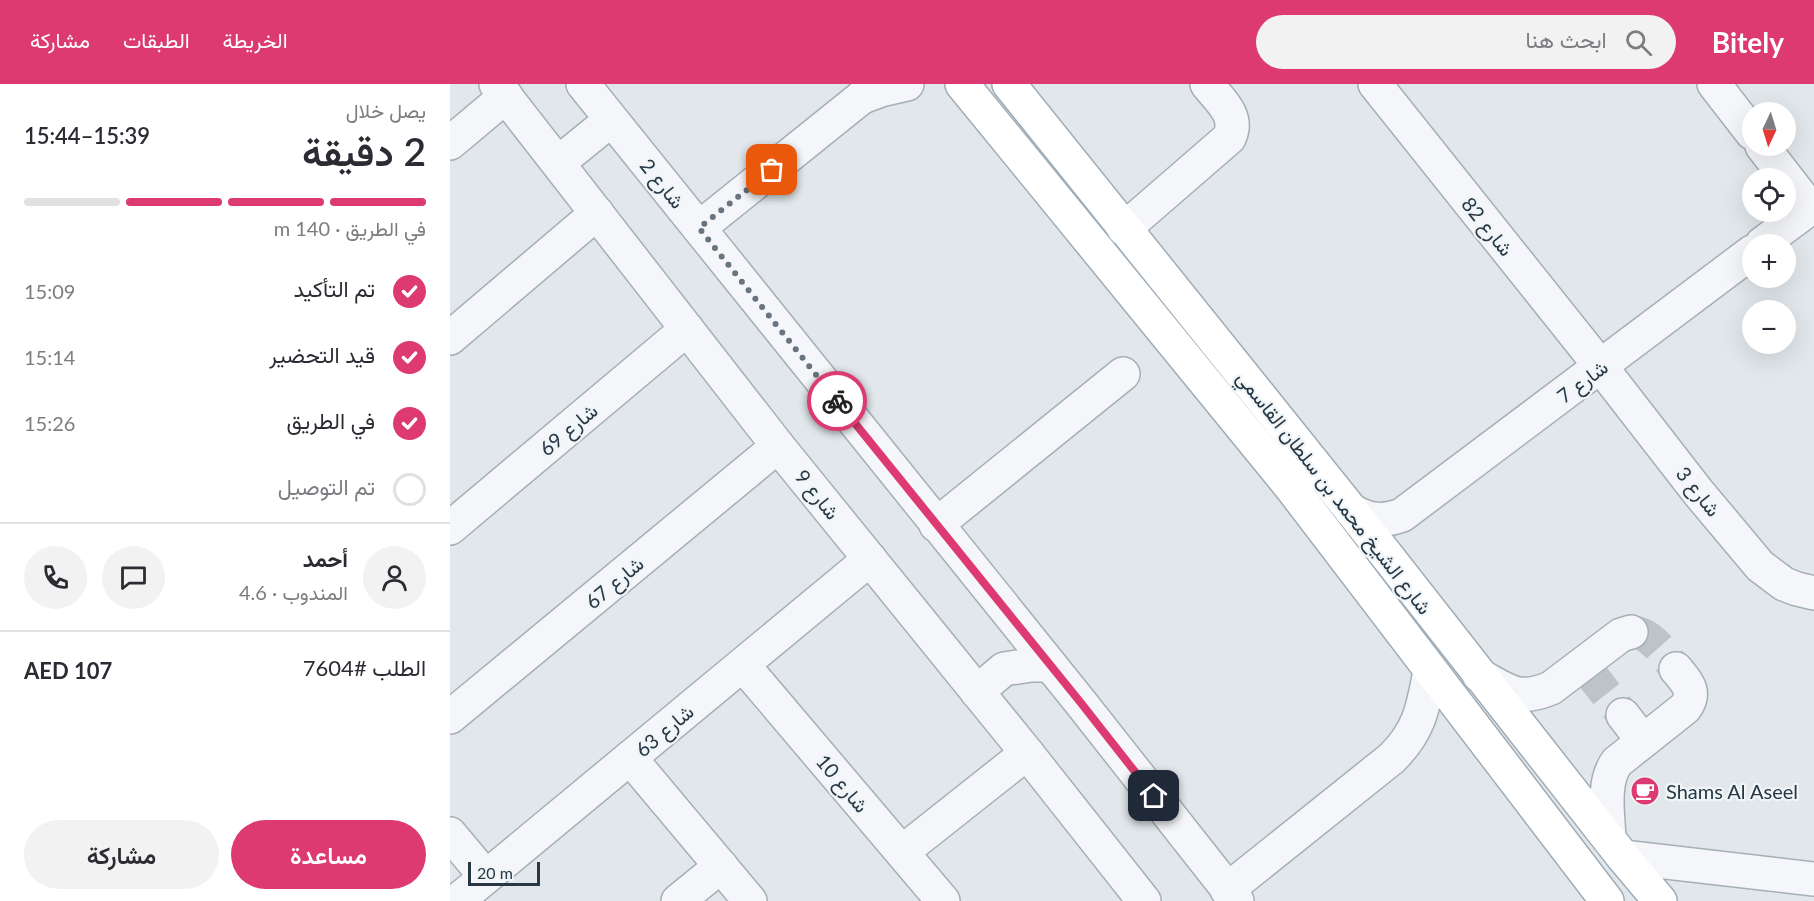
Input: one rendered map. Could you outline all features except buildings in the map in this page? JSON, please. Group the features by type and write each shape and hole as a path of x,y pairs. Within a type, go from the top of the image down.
{"main road":[{"path":"962,84 978,93 997,116 1005,119 1022,114 1018,95"},
{"name":"شارع الشيخ محمد بن سلطان القاسمي","path":"962,84 1291,487 1605,900"},
{"name":"شارع الشيخ محمد بن سلطان القاسمي","path":"1018,95 1351,510 1479,675 1660,901"}],"street":[{"name":"شارع 2","path":"583,84 1232,895"},
{"path":"699,228 868,91 907,84"},
{"path":"1124,229 1229,138 1233,131 1231,114 1207,84"},
{"name":"شارع 82","path":"1375,84 1601,367"},
{"path":"1714,84 1742,120"},
{"path":"450,143 501,90"},
{"name":"شارع 9","path":"501,90 778,446 1144,901"},
{"path":"558,163 611,120"},
{"path":"1770,156 1812,206 1775,234"},
{"path":"450,338 597,213"},
{"name":"شارع 7","path":"1351,510 1360,516 1382,521 1402,515 1412,509 1742,260"},
{"name":"شارع 69","path":"450,528 687,329"},
{"name":"شارع 3","path":"1601,367 1698,492 1760,566 1784,584 1814,593"},
{"path":"936,525 1123,374"},
{"name":"شارع 67","path":"455,703 778,446"},
{"name":"شارع 7","path":"1398,571 1395,558 1399,532 1412,509"},
{"name":"شارع 63","path":"457,901 870,559"},
{"path":"1004,669 1013,643 1016,624"},
{"path":"1479,675 1515,694 1540,693 1584,666 1621,635 1632,632"},
{"path":"977,692 1004,669 1031,664 1050,665"},
{"name":"شارع 10","path":"743,665 943,901"},
{"path":"1676,669 1690,688 1692,695 1690,702 1617,762 1609,776 1616,847 1814,879"},
{"path":"1232,895 1402,748 1418,722 1431,671"},
{"path":"1623,715 1643,741"},
{"path":"902,852 1027,753"},
{"path":"630,758 750,901"},
{"path":"450,834 486,877"},
{"path":"678,901 721,866"}],"tunnel":[{"path":"1631,632 1651,640 1676,669"},
{"path":"1586,668 1623,715"}],"way so far":[{"path":"772,170 699,228 837,401"}],"place":[{"name":"Shams Al Aseel","path":"1645,791"}],"route":[{"path":"837,401 1154,796"}]}
